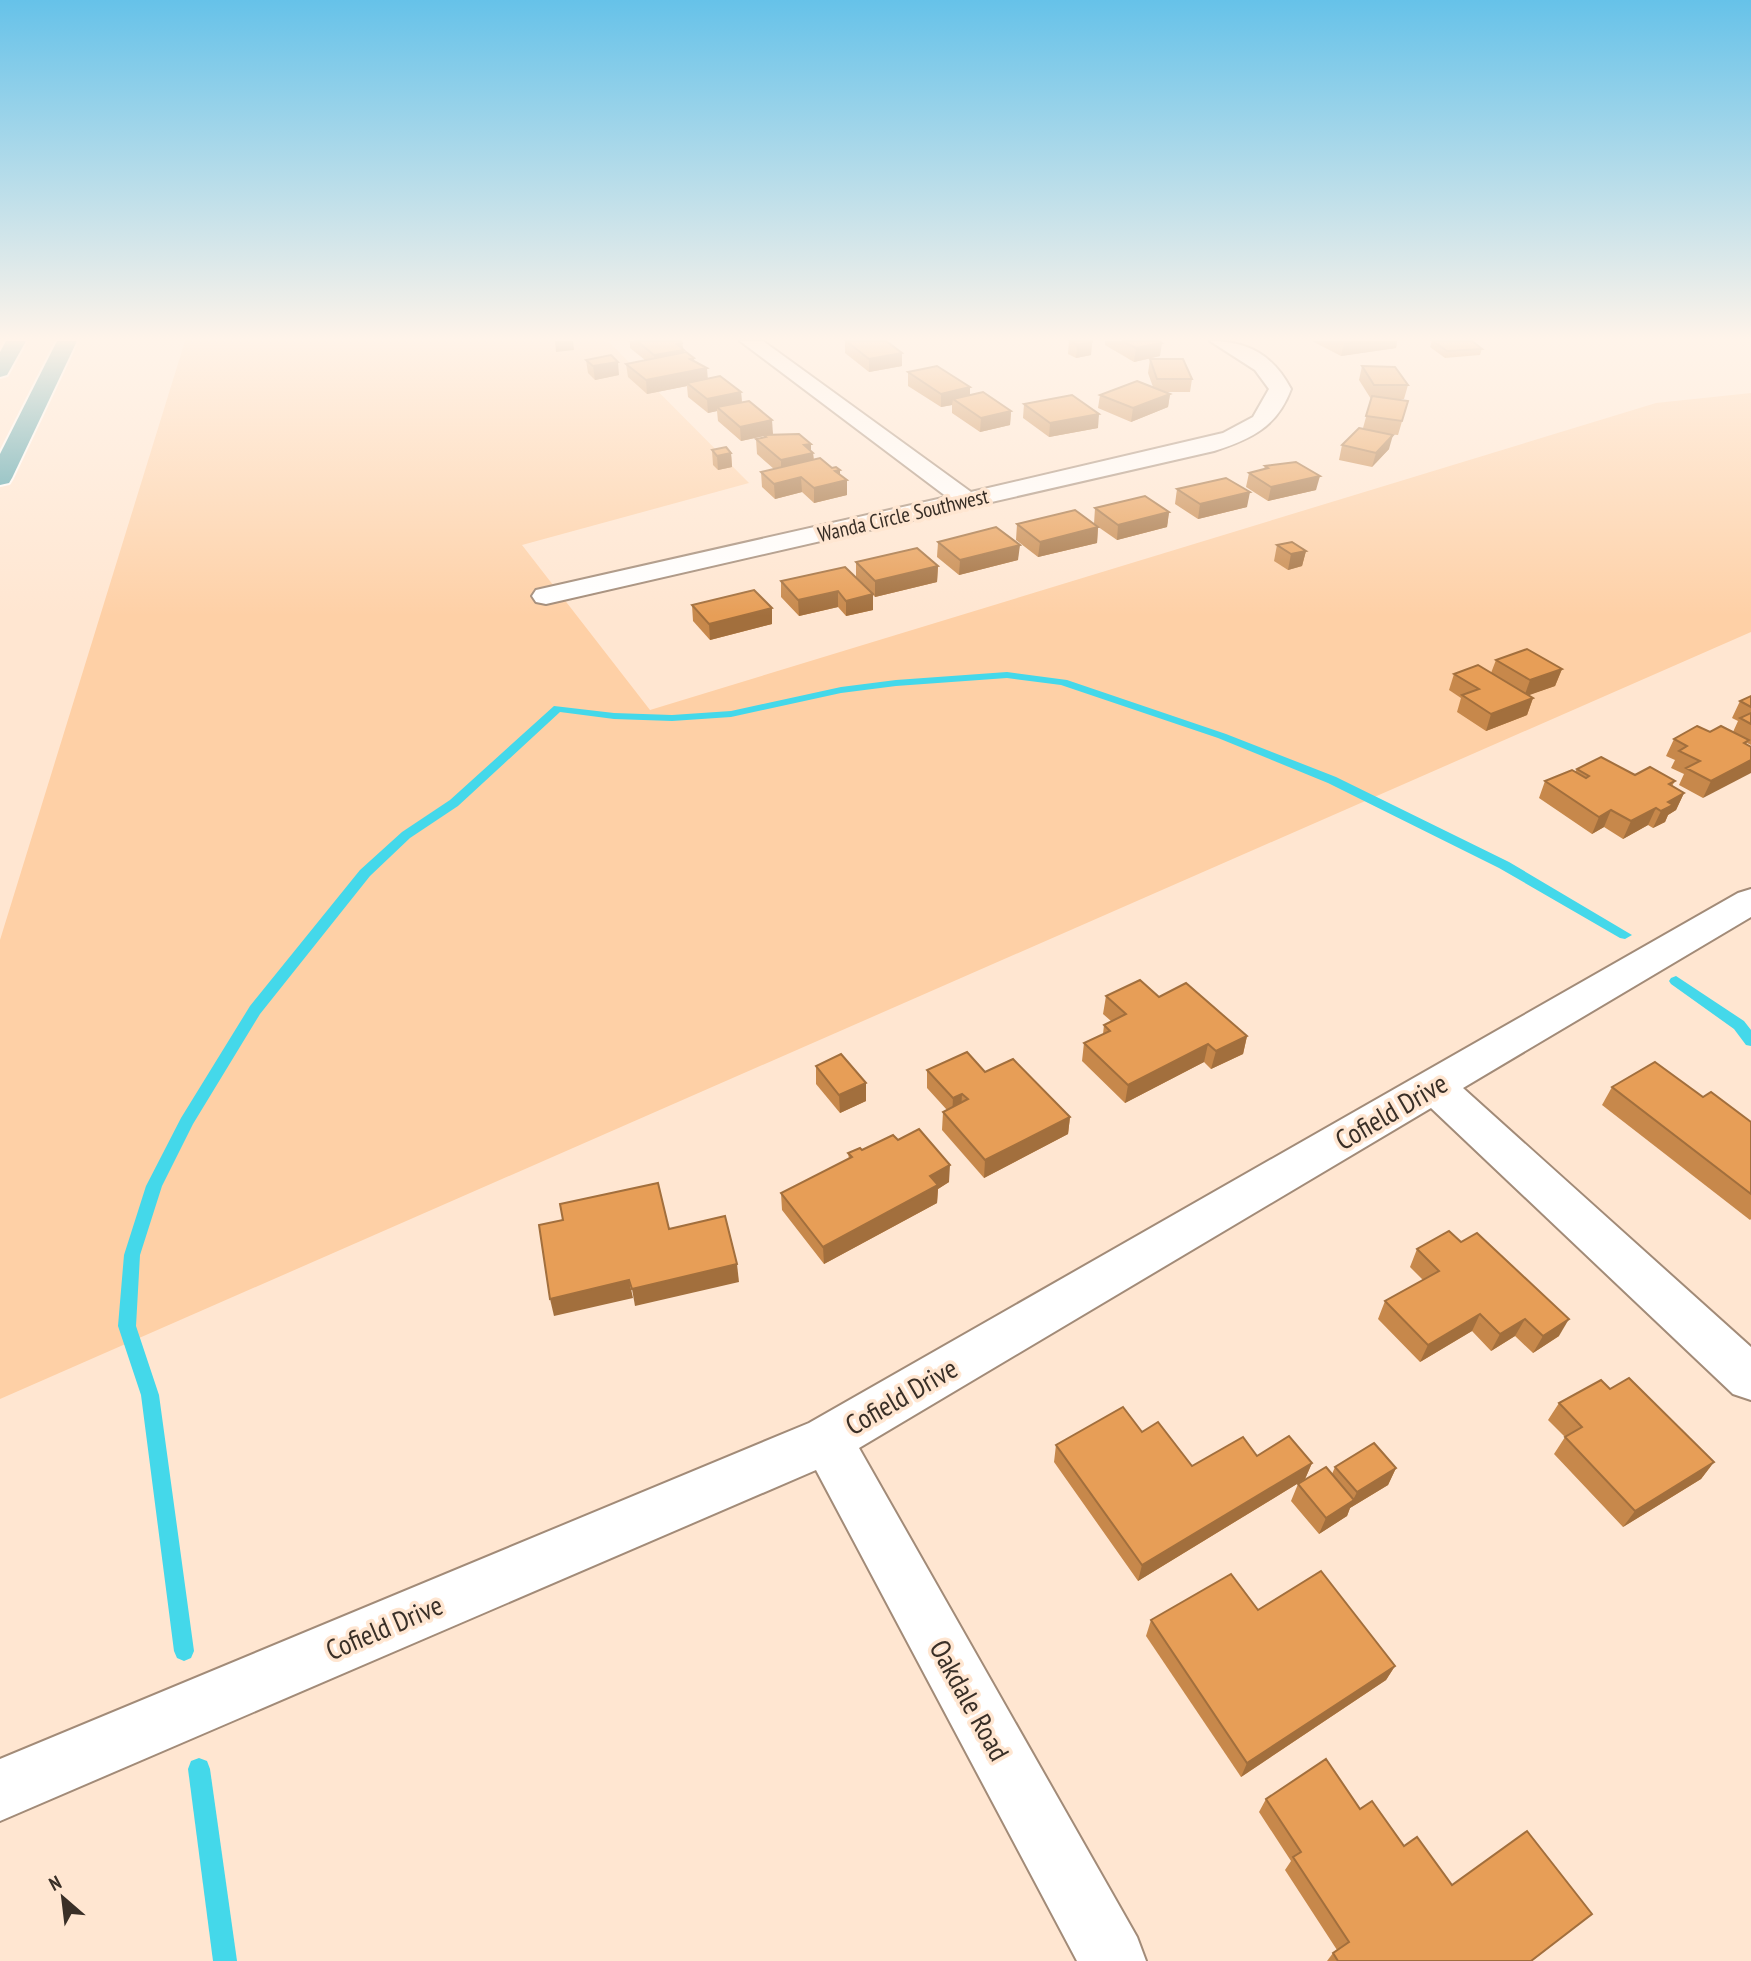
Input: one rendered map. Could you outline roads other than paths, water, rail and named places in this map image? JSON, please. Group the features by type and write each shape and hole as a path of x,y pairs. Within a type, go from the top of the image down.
{"highway":[{"path":"0,478 22,433"}],"street":[{"path":"875,433 968,500"},
{"name":"Wanda Circle Southwest","path":"546,596 1206,446 1245,433"},
{"name":"Cofield Drive","path":"0,1790 827,1440 1434,1086 1742,918"},
{"path":"1434,1086 1751,1378"},
{"name":"Oakdale Road","path":"827,1440 1113,1961"}],"waterway":[{"path":"184,1651 150,1395 127,1326 132,1255 154,1186 186,1122 255,1010 365,873 406,835 454,803 558,708 614,716 672,718 731,714 841,690 896,683 1007,675 1063,682 1222,736 1332,780 1504,865 1625,935"},
{"path":"1676,981 1739,1025 1751,1041"},
{"path":"199,1769 225,1961"}]}
